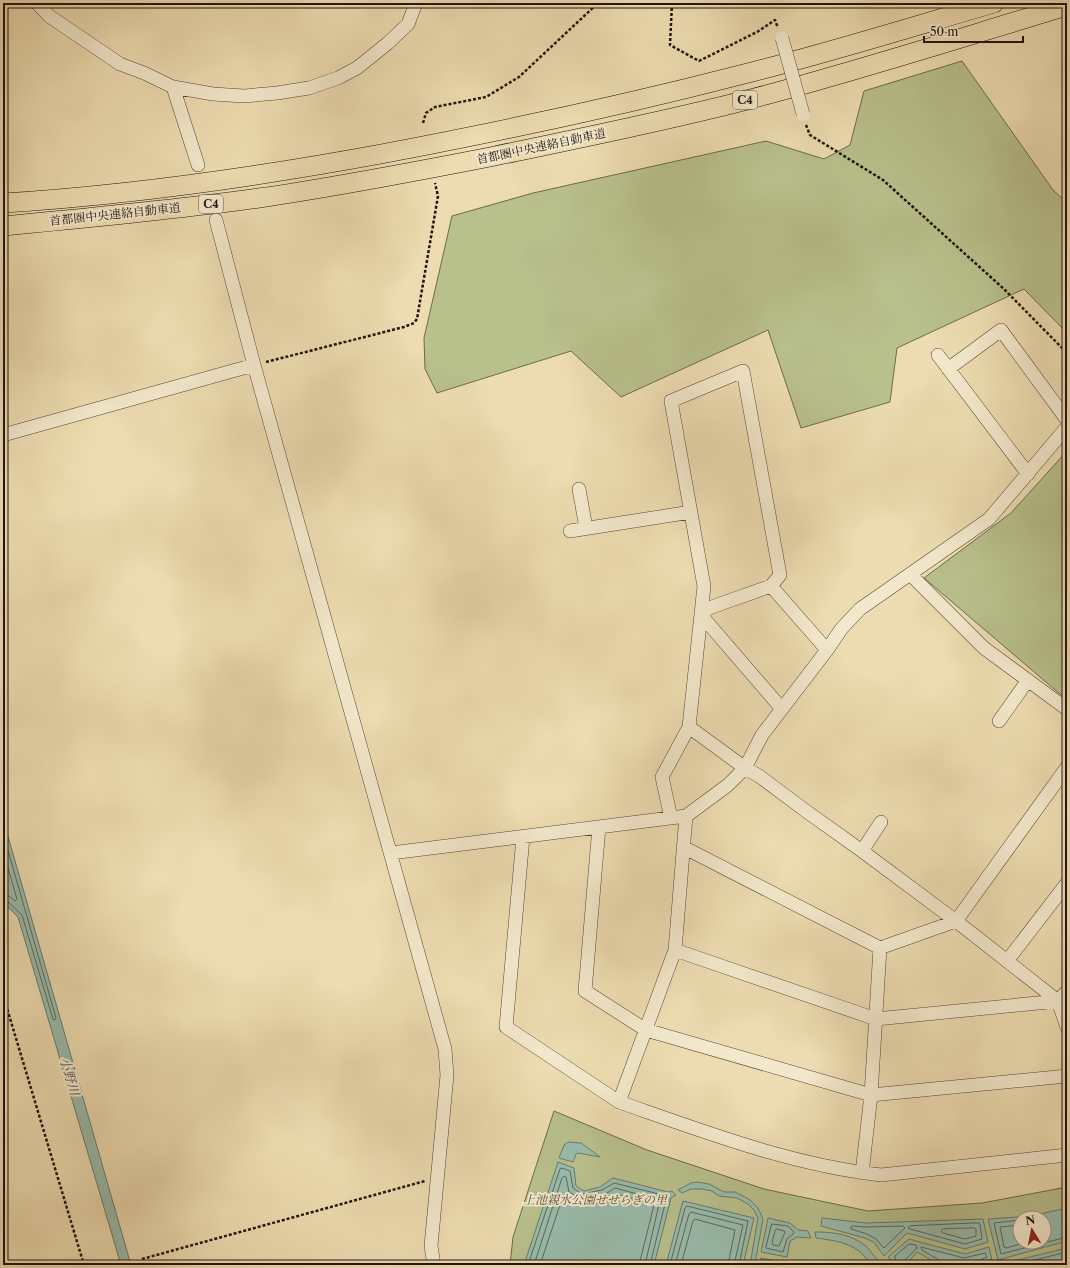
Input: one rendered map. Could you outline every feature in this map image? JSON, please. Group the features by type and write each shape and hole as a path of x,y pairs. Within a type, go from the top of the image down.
{"highway":[{"name":"首都圏中央連絡自動車道","path":"3,202 144,191 302,168 468,137 638,100 745,74 834,50 994,3"},
{"name":"首都圏中央連絡自動車道","path":"3,226 259,198 417,171 531,148 651,123 747,100 1067,6"}],"street":[{"path":"37,3 49,16 120,64 144,73 173,87 213,94 244,96 309,88 338,78 357,68 388,43 408,24 416,3"},
{"path":"782,38 803,114"},
{"path":"173,87 198,165"},
{"path":"216,220 254,365 445,1049 447,1075 431,1246 434,1265"},
{"path":"948,369 1001,330 1067,420"},
{"path":"938,355 1028,474"},
{"path":"3,435 254,365"},
{"path":"671,818 662,777 689,727 704,586 671,401 743,371 780,574 771,586 709,608 701,615"},
{"path":"391,853 686,816 728,784 745,768 762,735 842,628 860,609 989,519 1067,427"},
{"path":"580,489 586,528"},
{"path":"570,531 691,512"},
{"path":"910,574 984,648 1067,709"},
{"path":"771,586 827,650"},
{"path":"701,615 782,709"},
{"path":"998,720 1028,680"},
{"path":"689,727 862,851 1007,961 1062,996 1067,1027"},
{"path":"683,847 880,948 956,921 1067,767"},
{"path":"619,1102 675,950 686,816"},
{"path":"862,851 881,822"},
{"path":"599,827 585,991 646,1030 871,1095 1067,1076"},
{"path":"523,836 506,1027 619,1102 728,1140 806,1162 862,1172 881,1174 1067,1155"},
{"path":"1007,961 1067,883"},
{"path":"862,1172 871,1095 880,948"},
{"path":"675,950 876,1019 1062,996"}],"path":[{"path":"423,123 426,113 435,107 486,97 519,77 598,3"},
{"path":"672,3 670,45 699,61 757,32 775,20 782,38"},
{"path":"803,114 810,135 883,180 1004,289 1067,353"},
{"path":"254,365 404,327 414,323 417,319 438,196 435,183"},
{"path":"3,994 84,1265"},
{"path":"142,1259 438,1178"}],"green space":[{"path":"962,61 1053,190 1067,203 1067,333 1024,289 897,348 890,402 801,428 768,330 621,397 571,351 437,393 425,369 424,338 452,216 533,193 766,141 824,159 850,145 864,91"},
{"path":"1067,451 1067,700 924,578 1011,513"},
{"name":"上池親水公園せせらぎの里","path":"554,1111 647,1150 764,1189 868,1211 982,1203 1067,1187 1067,1265 510,1265 513,1237"}],"water":[{"name":"小野川","path":"3,819 131,1265 121,1265 18,917 3,902"},
{"path":"568,1142 581,1143 600,1157 578,1153 576,1154 573,1162 559,1158 564,1145"},
{"path":"558,1162 574,1168 576,1186 584,1191 600,1187 613,1178 668,1192 672,1191 676,1195 671,1198 654,1265 524,1265"},
{"path":"697,1182 709,1184 724,1192 735,1192 749,1199 758,1208 763,1219 755,1263 759,1264 761,1258 786,1263 785,1265 750,1265 758,1218 754,1210 748,1204 737,1198 719,1196 712,1191 691,1189 682,1193 678,1190 691,1183"},
{"path":"683,1201 754,1218 743,1265 666,1265"},
{"path":"1067,1208 1067,1241 1052,1245 1052,1211"},
{"path":"1012,1217 1012,1250 1034,1250 998,1260 988,1219"},
{"path":"768,1218 790,1223 798,1230 808,1231 811,1238 797,1237 790,1241 787,1257 761,1252"},
{"path":"822,1218 866,1223 983,1219 988,1242 965,1249 907,1233 884,1256 874,1242 865,1238 821,1226"},
{"path":"815,1232 836,1233 856,1240 868,1248 882,1265 872,1265 863,1254 849,1245 816,1238"},
{"path":"909,1239 965,1254 989,1247 992,1261 975,1265 940,1265 917,1252 906,1265 895,1265 888,1257"},
{"path":"1067,1248 1067,1265 997,1265"}]}
